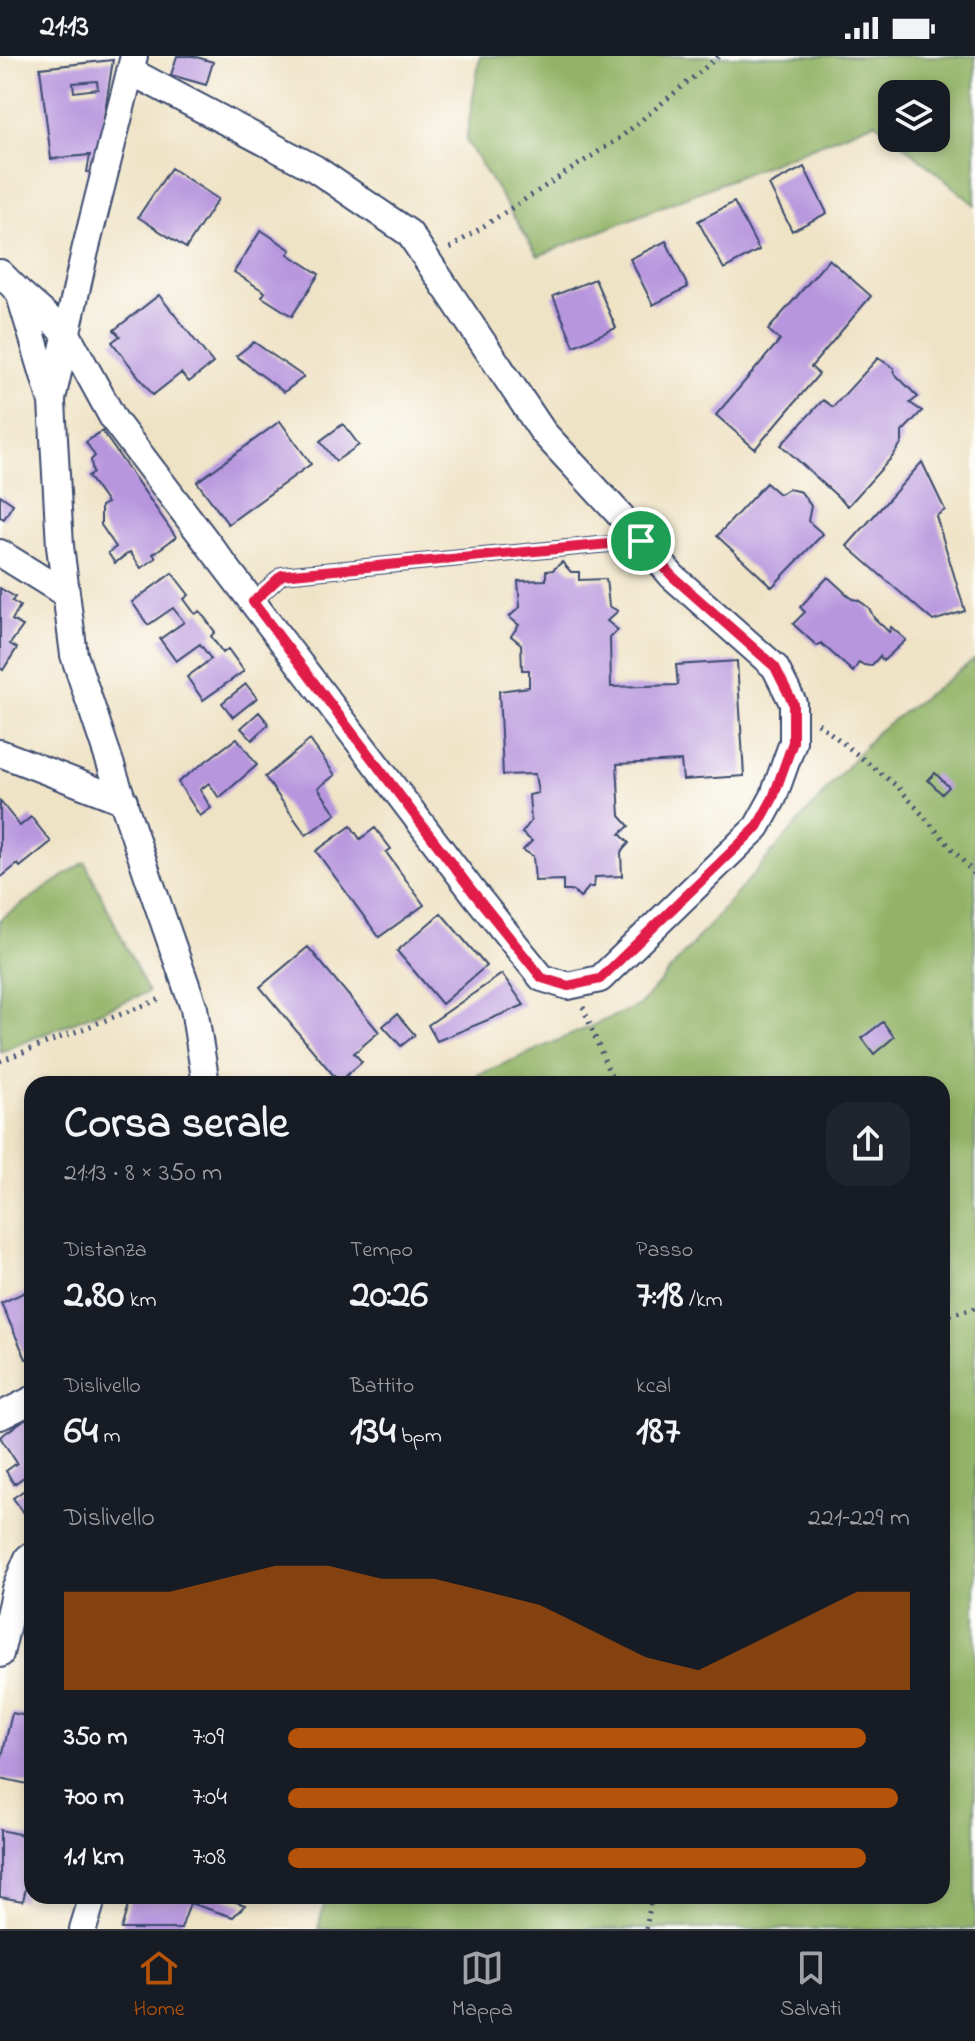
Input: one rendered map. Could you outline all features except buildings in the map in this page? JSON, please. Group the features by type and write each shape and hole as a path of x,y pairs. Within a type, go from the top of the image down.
{"street":[{"path":"0,273 67,334 114,420 542,978 568,986 600,979 757,827 773,798 793,742 793,703 775,667 672,576 543,432 409,233 314,168 132,64 85,251 67,334 52,402"},
{"path":"19,292 52,402 60,546 74,655 194,1008 205,1076"},
{"path":"0,553 66,594"},
{"path":"0,753 124,801"},
{"path":"0,1416 24,1404"},
{"path":"0,1654 15,1589 24,1568"},
{"path":"83,1929 91,1904"}],"lane":[{"path":"253,602 282,575 641,541"}],"path":[{"path":"427,262 621,137 719,56"},
{"path":"793,703 898,787 975,875"},
{"path":"568,986 585,1009 611,1076"},
{"path":"0,1061 187,989"},
{"path":"950,1315 975,1308"},
{"path":"646,1929 651,1904"}],"green space":[{"path":"480,56 975,56 975,205 912,152 950,152 950,80 878,80 878,124 875,122 538,256 466,140"},
{"path":"975,659 975,1929 318,1929 324,1904 950,1904 950,1076 476,1076 640,1005 877,732"},
{"path":"85,862 148,992 0,1052 0,919"}],"route":[{"path":"641,541 672,576 775,667 793,703 793,742 773,798 757,827 600,979 568,986 542,978 253,602 282,575 641,541"}]}
